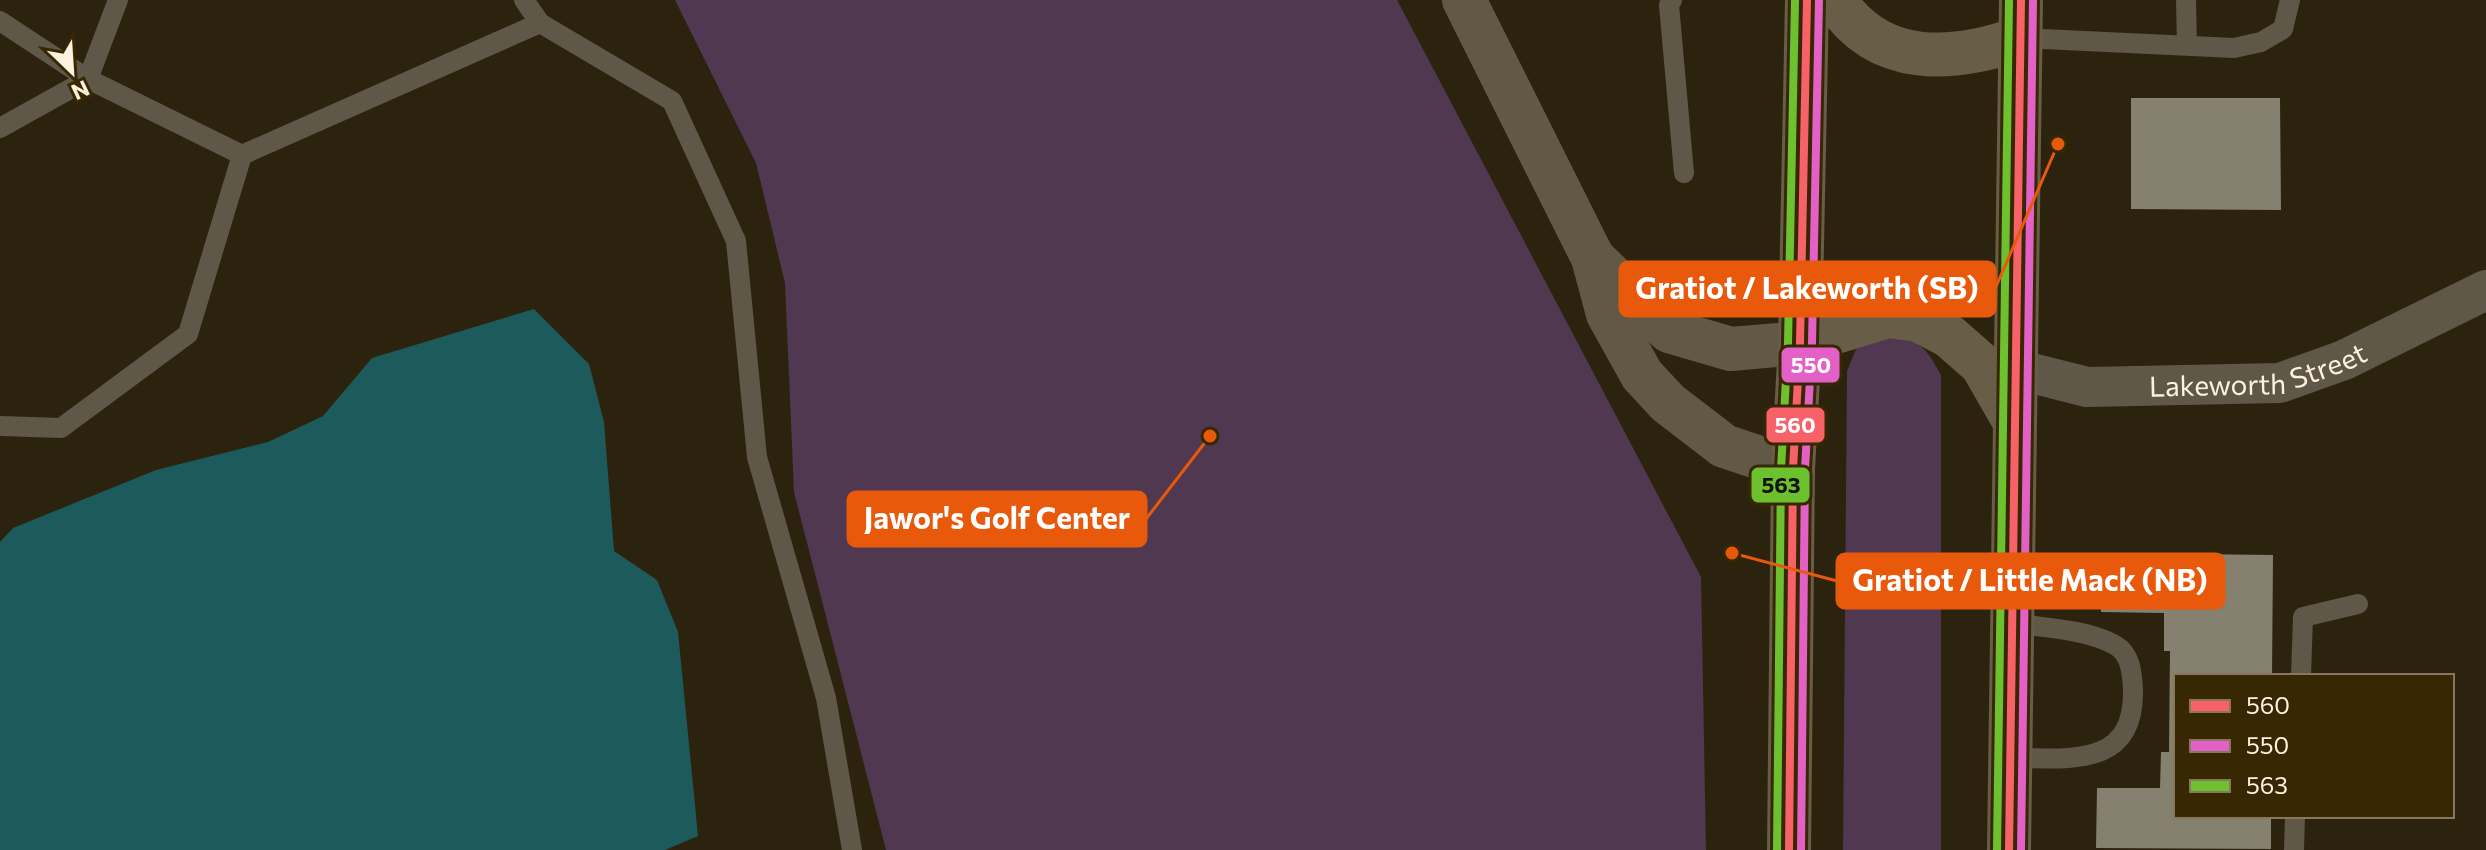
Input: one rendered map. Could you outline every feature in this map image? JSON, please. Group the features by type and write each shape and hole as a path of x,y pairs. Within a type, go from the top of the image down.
{"main road":[{"path":"1789,850 1793,469 1800,343 1807,0"},
{"path":"1835,0 1874,39 1908,54 1985,51 2021,19"},
{"path":"1467,1 1593,258 1608,314 1642,375 1668,403 1724,446 1793,469"},
{"path":"2009,850 2021,19"},
{"path":"1593,258 1669,331 1731,349 1800,343 1888,316 1918,320 1949,336 1982,365 2013,419"}],"street":[{"name":"Lakeworth Street","path":"2016,369 2087,387 2280,383 2344,360 2486,290"}],"lane":[{"path":"0,128 88,79 118,0"},
{"path":"524,0 540,23 672,101 736,241 757,457 826,698 852,850"},
{"path":"1672,0 1669,5 1684,173"},
{"path":"2186,0 2187,46"},
{"path":"2021,19 2187,46 2234,48 2261,42 2283,29 2290,0"},
{"path":"0,21 88,79 242,155"},
{"path":"0,426 61,428 188,334 242,155 540,23"},
{"path":"2301,674 2303,617 2358,604"},
{"path":"2010,758 2082,757 2106,750 2124,736 2133,708 2132,667 2118,646 2085,634 2012,623"},
{"path":"2294,850 2295,818"}],"shaded area":[{"path":"675,0 1397,0 1701,577 1706,850 886,850 794,492 785,283 756,163"},
{"path":"1881,336 1912,341 1930,356 1941,375 1941,850 1843,850 1847,371 1856,349"}],"water":[{"path":"534,309 589,364 604,422 614,551 657,580 678,632 698,836 665,850 0,850 0,542 13,528 156,470 268,442 323,416 372,358"}],"building":[{"path":"2131,98 2280,98 2281,210 2131,209"},
{"path":"2102,553 2273,555 2272,674 2174,674 2174,818 2271,818 2271,849 2096,848 2097,788 2160,788 2161,752 2169,752 2170,651 2164,651 2164,613 2101,612"}],"transit line":[{"name":"563","path":"1777,850 1781,469 1788,343 1795,0"},
{"name":"560","path":"1789,850 1793,469 1800,343 1807,0"},
{"name":"550","path":"1801,850 1805,469 1812,343 1819,0"},
{"name":"563","path":"1997,850 2009,0"},
{"name":"560","path":"2009,850 2021,0"},
{"name":"550","path":"2021,850 2033,0"}],"place":[{"name":"Gratiot / Lakeworth (SB)","path":"2058,144"},
{"name":"Jawor's Golf Center","path":"1210,436"},
{"name":"Gratiot / Little Mack (NB)","path":"1732,553"}]}
